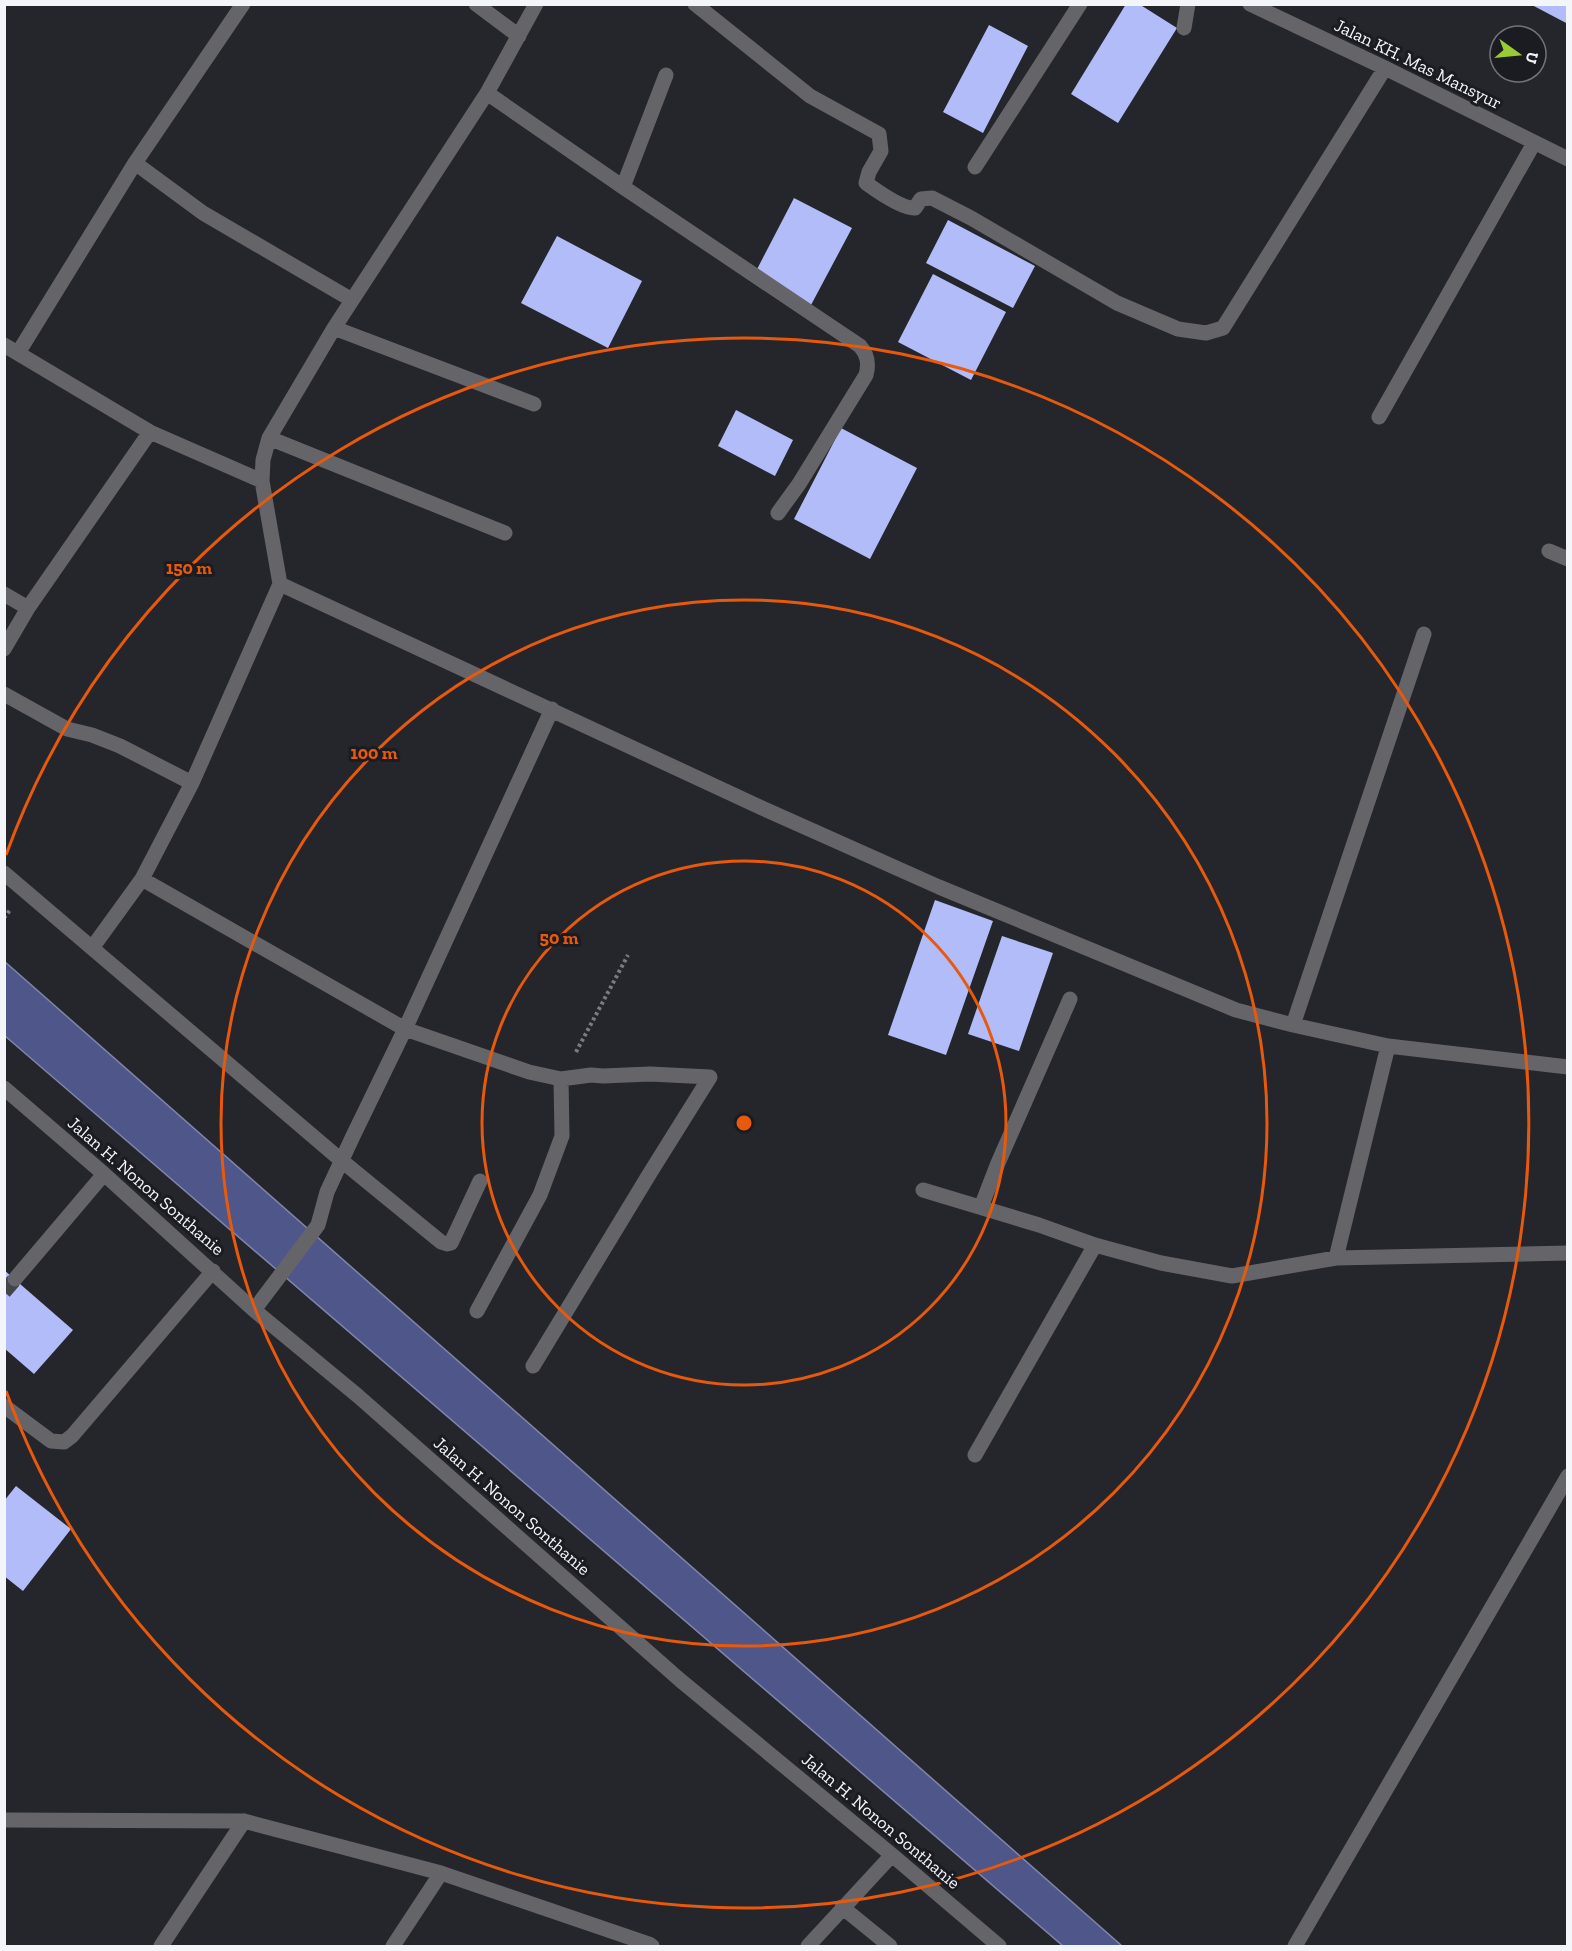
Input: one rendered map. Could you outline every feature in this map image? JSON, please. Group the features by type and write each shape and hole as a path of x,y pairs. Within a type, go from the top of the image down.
{"street":[{"path":"243,4 11,349 150,432 262,481"},
{"path":"476,4 519,36"},
{"path":"92,948 142,879 192,783 280,584 262,481 263,460 269,438 334,328 487,93 536,4"},
{"path":"695,4 810,96 879,134 881,151 869,172 866,183 876,191 909,208 915,208 921,199 932,198 971,218 1117,303 1178,328 1206,333 1223,328 1385,68"},
{"path":"975,167 1080,4"},
{"path":"1184,28 1188,4"},
{"name":"Jalan KH. Mas Mansyur","path":"1250,4 1568,159"},
{"path":"623,187 666,75"},
{"path":"487,93 860,346 866,353 868,368 866,375 800,484 778,513"},
{"path":"1379,417 1534,143"},
{"path":"135,163 203,213 352,300"},
{"path":"334,328 534,404"},
{"path":"4,649 28,608 150,432"},
{"path":"269,438 505,533"},
{"path":"1549,551 1568,559"},
{"path":"280,584 762,808 939,887 1236,1010 1388,1046 1568,1067"},
{"path":"4,594 28,608"},
{"path":"1293,1025 1424,634"},
{"path":"4,694 67,729 92,735 120,746 192,783"},
{"path":"254,1310 318,1225 327,1192 405,1029 552,709"},
{"path":"4,873 437,1239 447,1244 451,1243 480,1181"},
{"path":"142,879 405,1029 529,1072 561,1079 591,1075 650,1074 710,1077 533,1366"},
{"path":"981,1208 998,1163 1070,999"},
{"path":"1336,1258 1388,1046"},
{"path":"477,1311 540,1195 562,1136 561,1079"},
{"name":"Jalan H. Nonon Sonthanie","path":"4,1088 104,1174 254,1310 358,1396 680,1680 892,1855 999,1947"},
{"path":"15,1279 104,1174"},
{"path":"923,1190 1039,1225 1095,1245 1161,1263 1232,1276 1336,1258 1568,1253"},
{"path":"975,1455 1095,1245"},
{"path":"4,1406 51,1441 64,1442 72,1436 213,1272"},
{"path":"1295,1947 1568,1476"},
{"path":"4,1820 244,1821 441,1874 649,1946"},
{"path":"161,1947 244,1821"},
{"path":"808,1947 892,1855"},
{"path":"393,1947 441,1874"},
{"path":"843,1907 890,1947"}],"path":[{"path":"561,1079 628,955"}],"water":[{"path":"4,961 1122,1946 1063,1946 5,1036"}],"building":[{"path":"1126,4 1139,4 1177,28 1118,123 1071,94"},
{"path":"1530,4 1568,4 1568,24"},
{"path":"989,25 1028,46 983,133 943,112"},
{"path":"794,198 852,228 811,305 754,275"},
{"path":"948,220 1035,266 1013,308 926,263"},
{"path":"557,236 642,281 608,348 521,303"},
{"path":"933,274 1006,312 971,380 898,342"},
{"path":"736,410 793,440 775,476 718,446"},
{"path":"841,428 917,468 870,559 794,519"},
{"path":"935,900 993,921 946,1055 888,1035"},
{"path":"1002,936 1053,953 1019,1051 968,1034"},
{"path":"4,1270 73,1330 34,1374 4,1348"},
{"path":"16,1486 71,1529 23,1591 4,1576 4,1501"}],"tunnel":[{"path":"4,1292 15,1279"}]}
